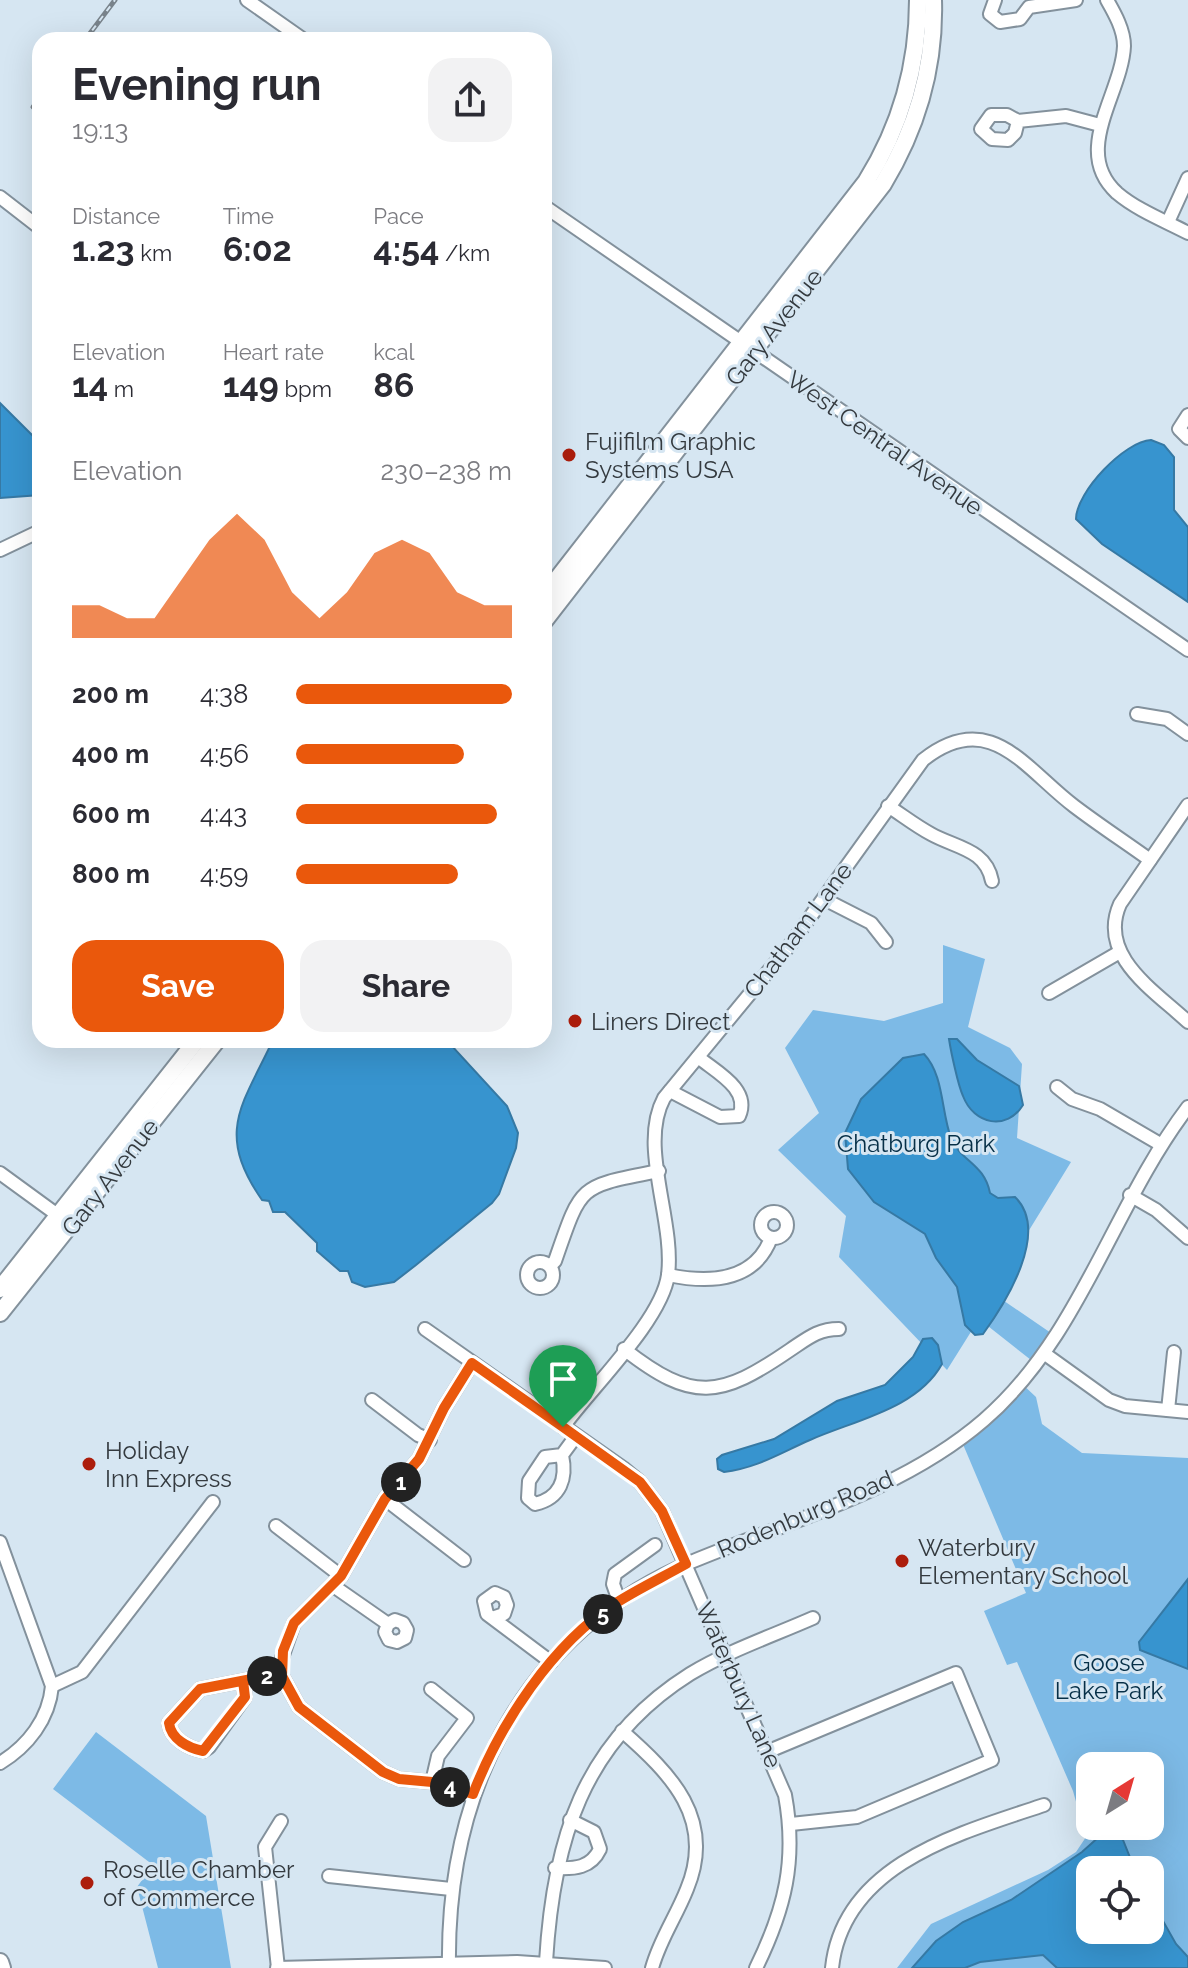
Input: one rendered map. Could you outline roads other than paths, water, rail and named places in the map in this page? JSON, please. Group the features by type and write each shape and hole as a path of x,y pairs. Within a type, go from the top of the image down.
{"main road":[{"name":"Gary Avenue","path":"552,610 748,348 859,192 886,146 913,63 918,0"},
{"name":"Gary Avenue","path":"552,586 865,210 899,155 924,87 933,0"},
{"name":"Gary Avenue","path":"0,1313 191,1048"},
{"name":"Gary Avenue","path":"0,1289 65,1221 210,1048"},
{"path":"0,1962 2,1968"}],"street":[{"path":"247,0 293,32"},
{"path":"995,0 990,14 1000,22 1020,19 1025,3 1076,0"},
{"path":"1107,0 1124,44 1121,65 1100,125 1101,168 1110,185 1130,202 1188,233"},
{"path":"1018,121 1066,116 1100,125"},
{"path":"1168,222 1188,178"},
{"path":"0,197 32,222"},
{"name":"West Central Avenue","path":"552,212 1188,650"},
{"path":"1188,415 1179,429 1188,438"},
{"path":"0,550 32,535"},
{"path":"1137,714 1167,719 1188,734"},
{"name":"Chatham Lane","path":"563,1427 654,1311 668,1275 655,1127 660,1106 824,899 911,773 932,753 971,739 1013,751 1073,805 1150,860"},
{"path":"1188,805 1116,912 1118,953 1188,1022"},
{"path":"888,806 930,834 977,855 989,866 992,881"},
{"path":"824,899 871,923 886,942"},
{"path":"1049,993 1118,953"},
{"path":"670,1091 720,1117 739,1116 743,1101 740,1092 698,1057"},
{"path":"1057,1087 1072,1099 1100,1109 1160,1144"},
{"name":"Rodenburg Road","path":"449,1965 451,1889 458,1847 473,1794 502,1731 551,1662 619,1601 686,1564 922,1464 984,1420 1045,1354 1078,1302 1130,1195 1160,1144 1188,1107"},
{"path":"550,1266 555,1261 572,1211 585,1192 598,1183 659,1171"},
{"path":"0,1173 65,1221"},
{"path":"1130,1195 1156,1210 1188,1238"},
{"path":"668,1275 703,1282 728,1278 746,1269 767,1248 771,1238"},
{"name":"Waterbury Lane","path":"425,1329 623,1468 650,1494 686,1564 769,1751 785,1795 791,1824 791,1868 784,1905 756,1968"},
{"path":"624,1349 655,1373 675,1383 710,1389 749,1378 819,1329 839,1329"},
{"path":"1168,1410 1174,1352"},
{"path":"1045,1354 1109,1400 1125,1406 1188,1412"},
{"path":"472,1363 444,1408 430,1440 410,1472 385,1499 337,1581 294,1623 283,1651 282,1676 299,1707 383,1772 399,1779 432,1782 473,1794"},
{"path":"372,1400 418,1435 430,1440"},
{"path":"562,1455 545,1457 529,1481 528,1498 535,1504 556,1494 564,1478 562,1455 576,1436"},
{"path":"385,1499 464,1560"},
{"path":"52,1686 82,1672 213,1502"},
{"path":"276,1526 388,1624"},
{"path":"0,1542 52,1686 48,1708 37,1729 14,1754 0,1763"},
{"path":"619,1601 613,1584 615,1574 655,1545"},
{"path":"495,1617 551,1662"},
{"path":"546,1962 555,1868 570,1820 594,1771 622,1731 668,1690 726,1654 813,1618"},
{"path":"769,1751 956,1673 992,1760 857,1817 791,1824"},
{"path":"243,1681 245,1697 209,1747 203,1751 192,1749 174,1736 169,1723 191,1695 219,1684 282,1676"},
{"path":"431,1689 467,1718 438,1756 432,1782"},
{"path":"622,1731 675,1782 686,1803 695,1834 694,1864 688,1887 661,1937 652,1968"},
{"path":"832,1968 843,1929 878,1878 902,1861 1044,1805"},
{"path":"555,1868 585,1865 594,1860 600,1849 594,1832 570,1820"},
{"path":"281,1821 265,1847 278,1968 546,1962 605,1968"},
{"path":"329,1876 451,1889"}],"railway":[{"path":"91,32 115,0"}],"place":[{"name":"Fujifilm Graphic Systems USA","path":"569,455"},
{"name":"Liners Direct","path":"575,1021"},
{"name":"Holiday Inn Express","path":"89,1464"},
{"name":"Waterbury Elementary School","path":"902,1561"},
{"name":"Roselle Chamber of Commerce","path":"87,1883"}],"park label":[{"name":"Chatburg Park","path":"916,1143"},
{"name":"Goose Lake Park","path":"1109,1676"}]}
